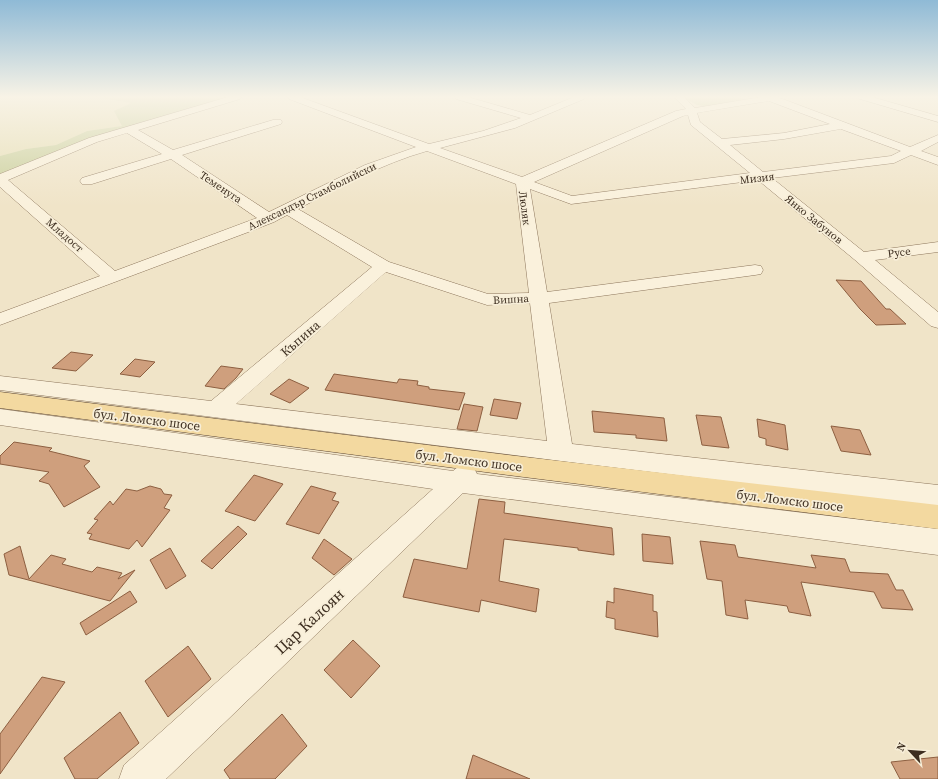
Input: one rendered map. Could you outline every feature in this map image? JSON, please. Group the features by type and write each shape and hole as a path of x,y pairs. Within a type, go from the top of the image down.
{"main road":[{"name":"бул. Ломско шосе","path":"0,400 457,460"}],"street":[{"path":"0,180 92,140 114,133"},
{"name":"Теменуга","path":"136,133 173,155 268,219"},
{"path":"87,181 241,133"},
{"name":"Люляк","path":"388,133 522,182 537,298 561,452"},
{"name":"Александър Стамболийски","path":"0,319 268,219 387,160 424,147 481,133"},
{"path":"522,182 632,133"},
{"name":"Янко Забунов","path":"708,133 861,256 938,322"},
{"path":"720,143 798,133"},
{"path":"865,133 938,161"},
{"name":"Мизия","path":"522,182 571,200 894,160 938,138"},
{"name":"Младост","path":"0,180 113,278"},
{"name":"Вишна","path":"287,209 383,266 487,300 554,297 755,270"},
{"name":"Русе","path":"861,256 938,247"},
{"name":"Къпина","path":"216,409 383,266"},
{"path":"0,383 216,409 457,460 937,537"},
{"path":"0,417 457,460 561,452 938,496"},
{"name":"Цар Калоян","path":"138,779 457,460"}],"shaded area":[{"path":"0,133 82,133 56,145 26,149 0,156"}],"green space":[{"path":"82,133 119,133 0,177 0,156 26,149 56,145"}],"building":[{"path":"836,280 861,281 886,309 890,309 906,324 876,325 860,309"},
{"path":"71,352 93,355 76,371 52,368"},
{"path":"135,359 155,362 140,377 120,374"},
{"path":"221,366 243,369 224,389 205,386"},
{"path":"334,374 397,383 399,379 418,381 417,385 429,387 429,389 465,393 459,410 325,390"},
{"path":"289,379 309,388 290,403 270,394"},
{"path":"494,399 521,403 517,419 490,415"},
{"path":"464,404 483,407 477,431 457,429"},
{"path":"592,411 664,418 667,441 636,438 636,435 594,432"},
{"path":"696,415 721,417 729,448 702,445"},
{"path":"757,419 785,425 788,450 766,445 766,439 759,437"},
{"path":"831,426 860,430 871,455 841,451"},
{"path":"14,442 52,448 49,451 90,461 84,466 100,487 64,507 49,484 39,481 49,472 0,464 0,456"},
{"path":"254,475 283,484 255,521 225,511"},
{"path":"150,486 161,489 164,494 172,495 164,508 170,510 142,547 137,540 129,549 89,539 92,534 87,533 98,520 94,519 110,501 113,505 126,489 137,491"},
{"path":"311,486 336,493 332,500 339,502 319,534 286,524"},
{"path":"479,499 505,502 504,513 612,528 614,555 578,550 578,548 504,539 499,581 539,589 536,612 481,600 479,612 403,597 414,559 467,569"},
{"path":"238,526 247,534 212,569 201,561"},
{"path":"642,534 670,537 673,564 643,561"},
{"path":"324,539 352,559 334,575 312,558"},
{"path":"700,541 735,545 738,557 816,568 811,555 845,559 850,572 888,574 896,590 903,590 913,610 882,608 874,592 801,582 811,616 789,612 787,606 745,600 748,619 726,615 722,581 707,579"},
{"path":"20,546 29,579 51,555 66,559 62,564 92,572 97,567 122,573 118,579 135,570 110,601 9,575 4,554"},
{"path":"170,548 186,576 166,589 150,560"},
{"path":"614,588 653,595 653,611 657,612 658,637 615,629 615,619 606,617 607,601 614,603"},
{"path":"130,591 137,602 86,635 80,623"},
{"path":"353,640 380,666 351,698 324,670"},
{"path":"188,646 211,679 168,717 145,681"},
{"path":"42,677 65,682 0,774 0,734"},
{"path":"120,712 139,743 97,779 75,779 64,758"},
{"path":"282,714 307,746 275,779 230,779 224,770"},
{"path":"473,755 530,779 466,779"},
{"path":"938,757 938,779 900,779 891,762"}]}
